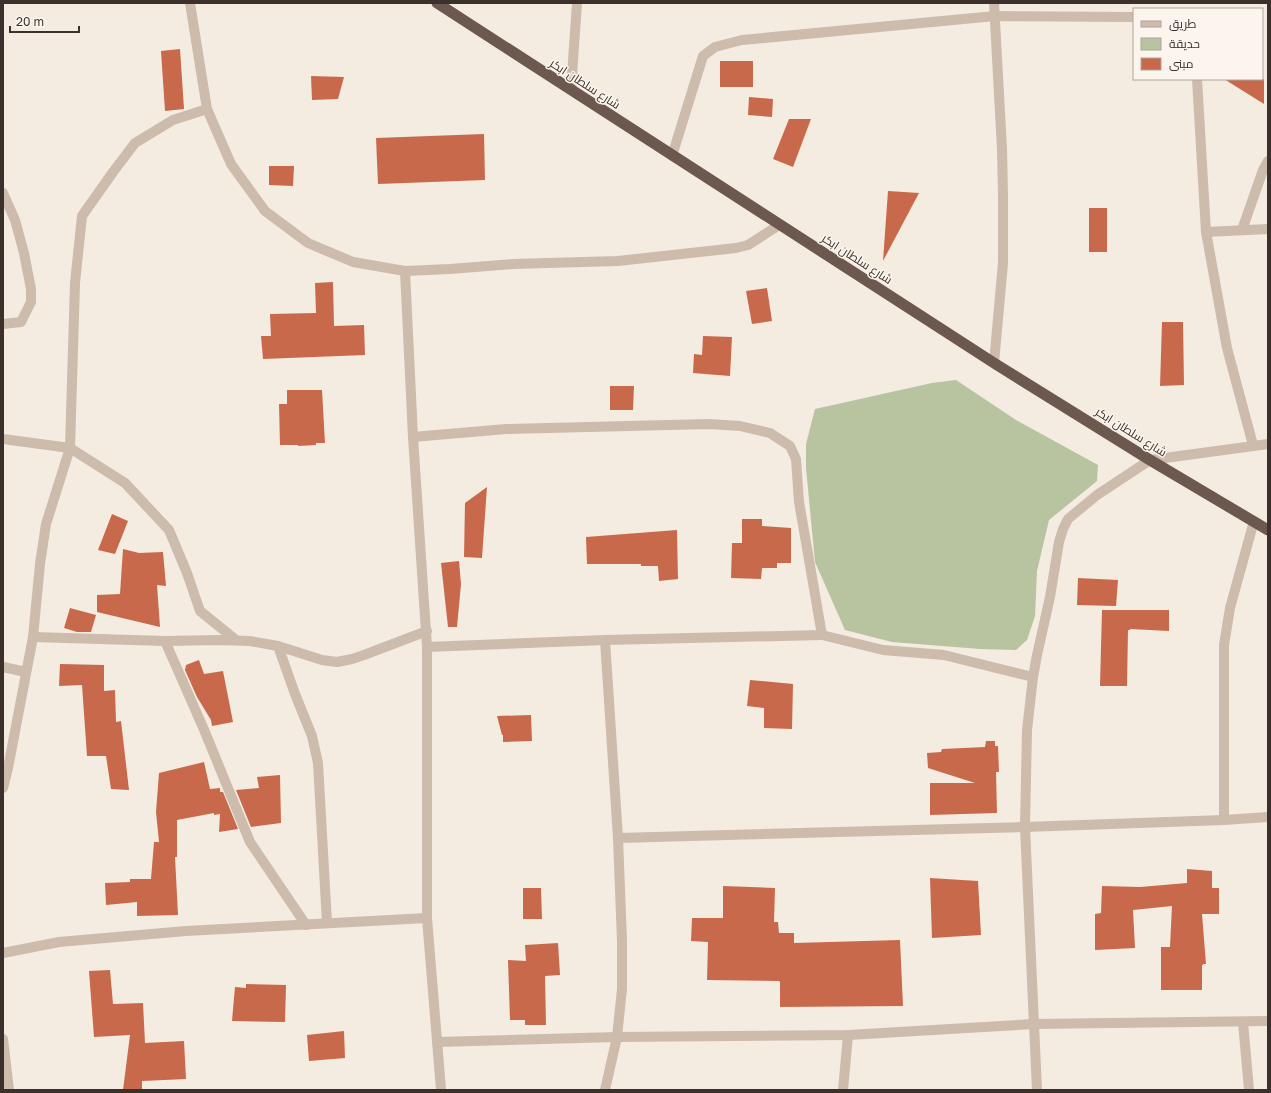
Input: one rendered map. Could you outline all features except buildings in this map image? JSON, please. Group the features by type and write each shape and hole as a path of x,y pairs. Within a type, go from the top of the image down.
{"highway":[{"name":"شارع سلطان ابكر","path":"436,3 994,363 1150,460 1268,530"}],"street":[{"path":"190,3 207,109 231,164 265,211 308,243 353,262 404,271 513,264 618,261 736,248 748,245 779,225"},
{"path":"571,90 577,3"},
{"path":"994,3 1002,149 1003,203 1003,263 994,363"},
{"path":"672,156 701,62 704,56 715,47 742,40 995,16 1133,17"},
{"path":"1197,80 1206,232 1227,348 1253,445"},
{"path":"3,788 33,637 40,564 46,524 70,448 75,283 82,216 135,143 173,120 207,109"},
{"path":"1242,230 1262,170 1268,161"},
{"path":"3,192 15,220 24,253 32,289 32,302 21,322 3,324"},
{"path":"1206,232 1268,229"},
{"path":"404,271 413,437 427,631 427,918 441,1090"},
{"path":"413,437 506,429 709,424 740,426 770,433 790,446 796,459 798,502 822,635"},
{"path":"3,439 70,448 125,484 169,530 187,573 200,611 236,640"},
{"path":"1037,1090 1024,827 1027,730 1036,656 1050,597 1059,542 1063,529 1068,519 1097,495 1150,460 1268,444"},
{"path":"1224,820 1224,645 1230,608 1254,521"},
{"path":"33,637 165,641 250,641 278,646 322,660 337,662 364,655 427,631"},
{"path":"427,647 606,640 822,635 883,650 944,656 1033,677"},
{"path":"605,1090 617,1037 622,989 622,941 618,838 606,640"},
{"path":"165,641 205,732 250,842 306,925"},
{"path":"278,646 294,694 312,736 318,762 327,924"},
{"path":"3,667 26,672"},
{"path":"618,838 1024,827 1268,817"},
{"path":"3,953 59,942 186,931 427,918"},
{"path":"437,1042 617,1037 848,1035 1034,1024 1268,1021"},
{"path":"1243,1022 1249,1090"},
{"path":"843,1090 848,1035"},
{"path":"3,1040 9,1090"}],"green space":[{"path":"956,380 1016,420 1098,465 1097,481 1049,520 1037,571 1035,616 1027,640 1016,650 980,649 892,642 845,630 815,562 806,468 806,444 815,409 932,383"}]}
